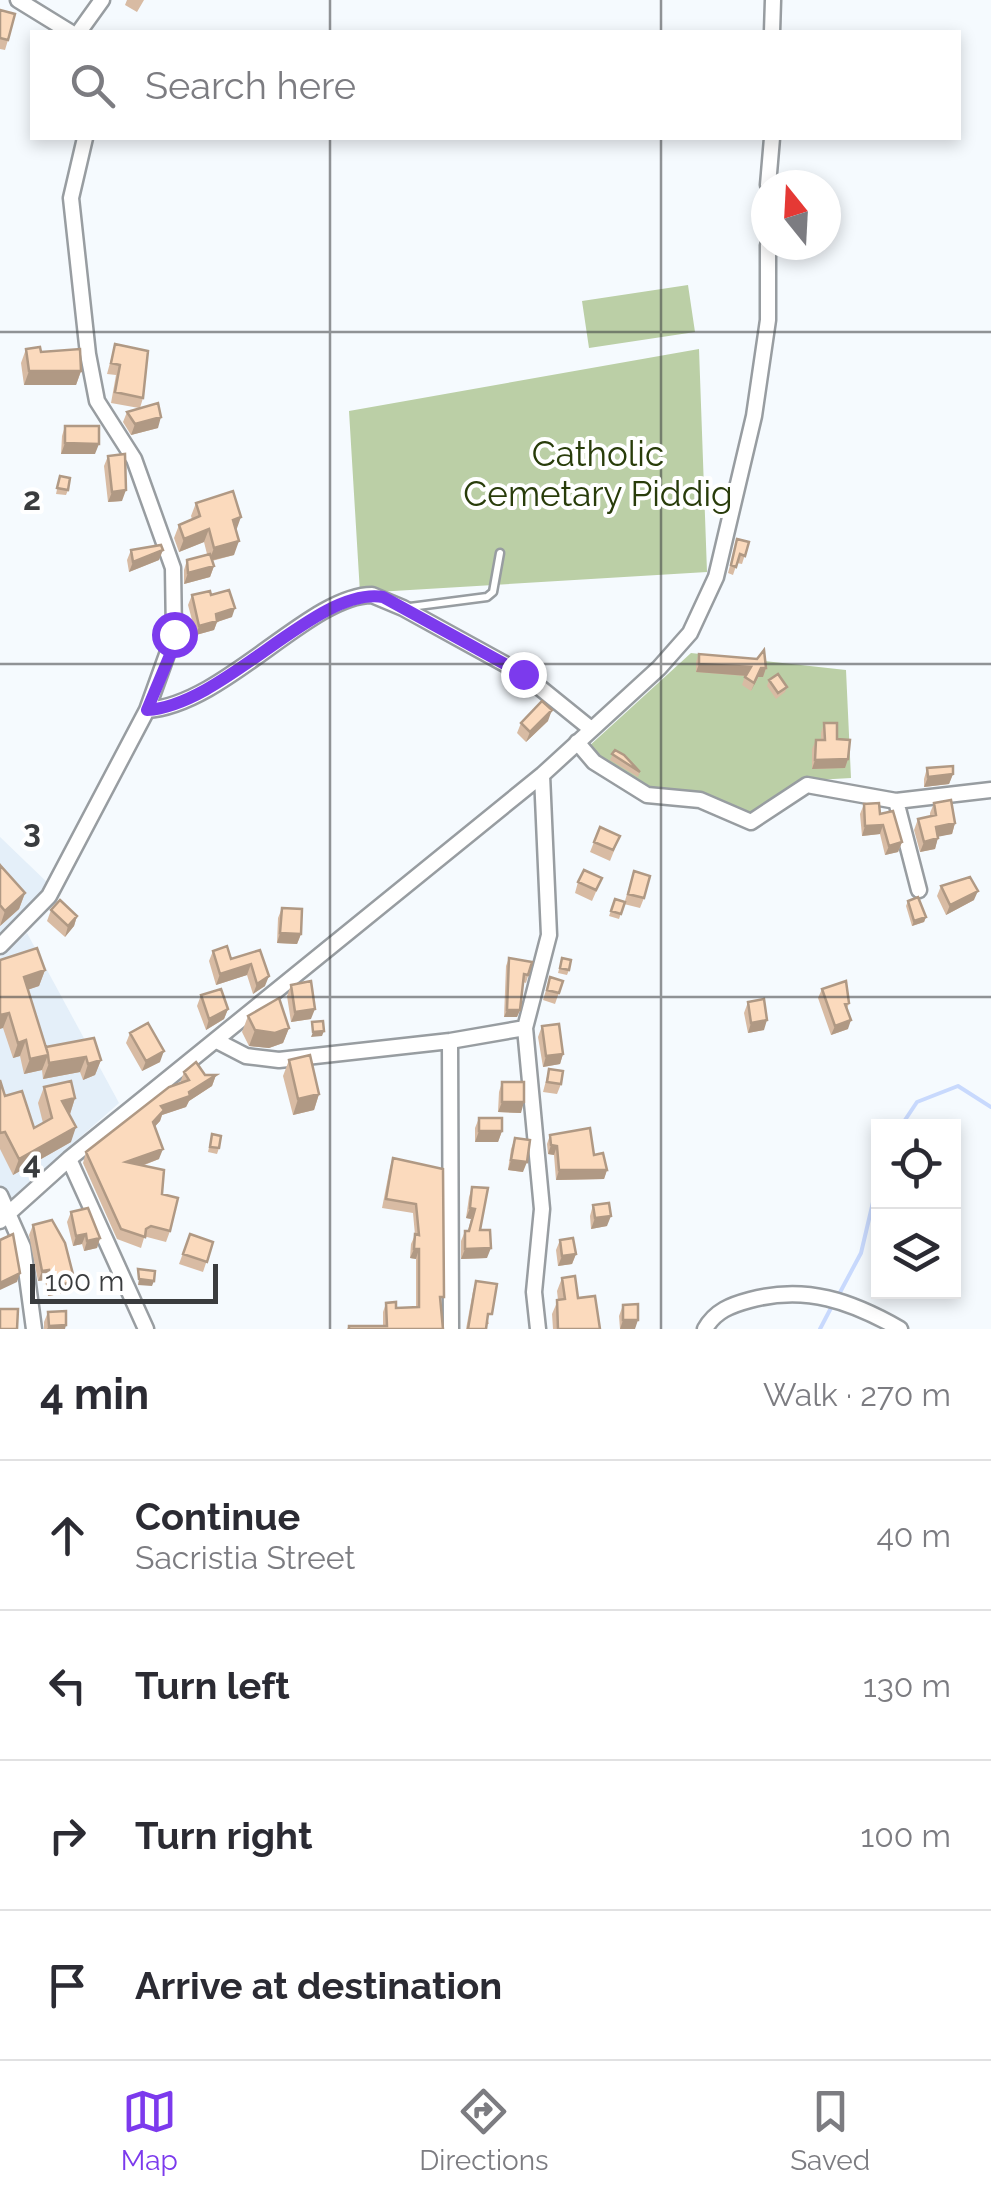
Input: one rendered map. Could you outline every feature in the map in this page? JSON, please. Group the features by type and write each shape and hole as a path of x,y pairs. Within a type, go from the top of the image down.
{"street":[{"path":"18,0 67,30"},
{"path":"80,30 102,0"},
{"path":"772,30 773,0"},
{"path":"0,946 49,896 147,710 173,645 174,581 134,458 97,401 72,214 74,178 84,140"},
{"path":"769,170 772,140"},
{"path":"3,1218 68,1159 542,775 659,668 690,633 716,578 762,366 768,320 768,260"},
{"path":"147,710 164,708 196,695 356,598 383,597 523,674 591,730"},
{"path":"578,742 594,762 646,795 700,800 744,820 756,820 792,791 807,785 896,801 991,790"},
{"path":"538,1329 534,1292 542,1210 525,1028 549,935 542,775"},
{"path":"896,801 920,890"},
{"path":"217,1041 246,1056 280,1060 450,1041 525,1028"},
{"path":"450,1041 451,1329"},
{"path":"68,1159 146,1329"},
{"path":"0,1195 3,1218 29,1272 34,1329"},
{"path":"705,1329 720,1312 738,1304 802,1293 847,1302 900,1329"}],"lane":[{"path":"403,608 487,597 493,592 500,552"}],"shaded area":[{"path":"0,837 52,887 0,935"},
{"path":"27,933 119,1103 7,1202 0,1184 0,957"}],"green space":[{"path":"688,285 695,332 589,348 582,301"},
{"name":"Catholic Cemetary Piddig","path":"699,349 707,572 360,593 349,411"},
{"path":"691,653 846,670 851,778 799,781 750,815 642,786 587,748"}],"building":[{"path":"0,10 15,14 8,40 0,38"},
{"path":"115,344 148,351 143,398 115,392 120,365 111,363"},
{"path":"40,347 41,352 80,349 81,371 29,371 26,349"},
{"path":"158,403 161,417 135,424 127,412"},
{"path":"65,426 99,426 99,444 65,443"},
{"path":"125,454 126,490 112,492 108,456"},
{"path":"60,476 70,478 68,490 57,488"},
{"path":"233,491 241,517 233,520 239,541 214,548 209,529 184,539 179,525 200,516 196,503"},
{"path":"737,539 749,542 736,567 731,565"},
{"path":"161,545 163,550 133,562 131,550"},
{"path":"210,554 214,566 188,573 187,560"},
{"path":"229,590 235,608 216,614 217,621 199,626 192,595"},
{"path":"764,650 766,668 761,668 754,683 745,677 751,667 699,664 699,654 757,659"},
{"path":"778,674 787,687 778,693 769,680"},
{"path":"542,701 552,710 530,732 521,723"},
{"path":"824,723 837,723 837,739 850,740 848,759 815,760 816,740 825,740"},
{"path":"615,750 624,755 640,772 612,754"},
{"path":"953,766 953,774 928,777 927,768"},
{"path":"951,800 955,823 936,827 938,838 924,842 918,819 936,815 934,803"},
{"path":"879,803 880,814 893,811 902,842 889,846 883,825 865,826 864,804"},
{"path":"600,827 620,836 613,850 594,842"},
{"path":"0,865 25,893 5,911 0,905"},
{"path":"584,870 602,878 596,890 578,882"},
{"path":"634,871 650,876 644,898 628,894"},
{"path":"970,877 978,891 950,905 941,886"},
{"path":"918,897 926,917 914,921 908,901"},
{"path":"615,899 625,902 621,914 611,911"},
{"path":"60,900 77,916 68,926 51,910"},
{"path":"282,908 302,909 301,934 280,933"},
{"path":"227,946 231,959 260,950 269,976 257,984 251,964 220,974 213,951"},
{"path":"37,948 45,970 24,977 48,1054 46,1047 94,1038 101,1060 88,1064 86,1057 49,1063 48,1055 30,1059 26,1040 18,1043 9,1013 0,1015 0,960"},
{"path":"509,958 532,962 528,975 524,974 520,1010 507,1010"},
{"path":"562,958 571,960 569,970 560,968"},
{"path":"550,977 563,981 559,993 547,990"},
{"path":"311,981 315,1009 295,1012 291,985"},
{"path":"846,981 849,1003 845,1004 851,1020 835,1026 822,989"},
{"path":"221,989 228,1009 209,1019 201,995"},
{"path":"279,998 289,1028 275,1033 255,1030 248,1016"},
{"path":"764,999 767,1020 751,1023 748,1002"},
{"path":"323,1021 324,1031 313,1032 312,1022"},
{"path":"148,1023 164,1051 146,1061 130,1033"},
{"path":"559,1024 563,1054 546,1056 542,1026"},
{"path":"310,1055 319,1094 298,1099 289,1060"},
{"path":"196,1062 205,1075 216,1075 189,1092 190,1096 161,1106 164,1110 153,1122 163,1149 126,1162 164,1170 162,1194 178,1198 170,1231 151,1226 145,1237 121,1229 86,1152 169,1087 189,1080 184,1072"},
{"path":"549,1069 563,1071 561,1084 547,1082"},
{"path":"0,1080 5,1096 22,1091 34,1128 52,1118 44,1087 71,1081 75,1098 62,1101 76,1127 19,1159 5,1132 0,1133"},
{"path":"502,1082 524,1082 524,1102 502,1102"},
{"path":"479,1118 502,1118 502,1131 479,1131"},
{"path":"590,1128 594,1155 603,1153 607,1170 559,1170 557,1146 551,1145 550,1135"},
{"path":"212,1134 221,1136 219,1148 210,1147"},
{"path":"515,1138 530,1140 527,1162 511,1160"},
{"path":"393,1158 443,1169 443,1329 349,1329 387,1326 386,1303 396,1302 396,1308 419,1307 419,1249 414,1249 415,1234 419,1235 416,1204 386,1199"},
{"path":"472,1187 488,1188 480,1230 490,1230 491,1248 465,1249 465,1231 469,1231 475,1209 470,1208"},
{"path":"609,1203 611,1216 595,1218 593,1205"},
{"path":"88,1208 100,1238 87,1241 86,1234 76,1236 71,1212"},
{"path":"52,1220 65,1243 75,1282 51,1286 49,1270 42,1271 33,1225"},
{"path":"13,1234 20,1273 0,1283 0,1240"},
{"path":"190,1234 213,1242 207,1262 183,1254"},
{"path":"573,1238 576,1254 562,1256 560,1240"},
{"path":"138,1269 155,1271 154,1281 139,1279"},
{"path":"575,1276 578,1298 595,1296 600,1329 558,1329 557,1300 565,1299 562,1278"},
{"path":"476,1281 497,1284 486,1329 468,1329"},
{"path":"638,1304 638,1320 623,1320 623,1305"},
{"path":"0,1309 18,1309 17,1329 0,1329"},
{"path":"66,1311 66,1325 49,1326 48,1312"}],"waterway":[{"path":"906,1119 917,1102 958,1086 991,1107"},
{"path":"837,1298 861,1253 871,1209"},
{"path":"820,1329 832,1306"}],"route":[{"path":"174,634 170,655 147,710 164,708 196,695 327,612 363,595 383,597 523,674"}]}
